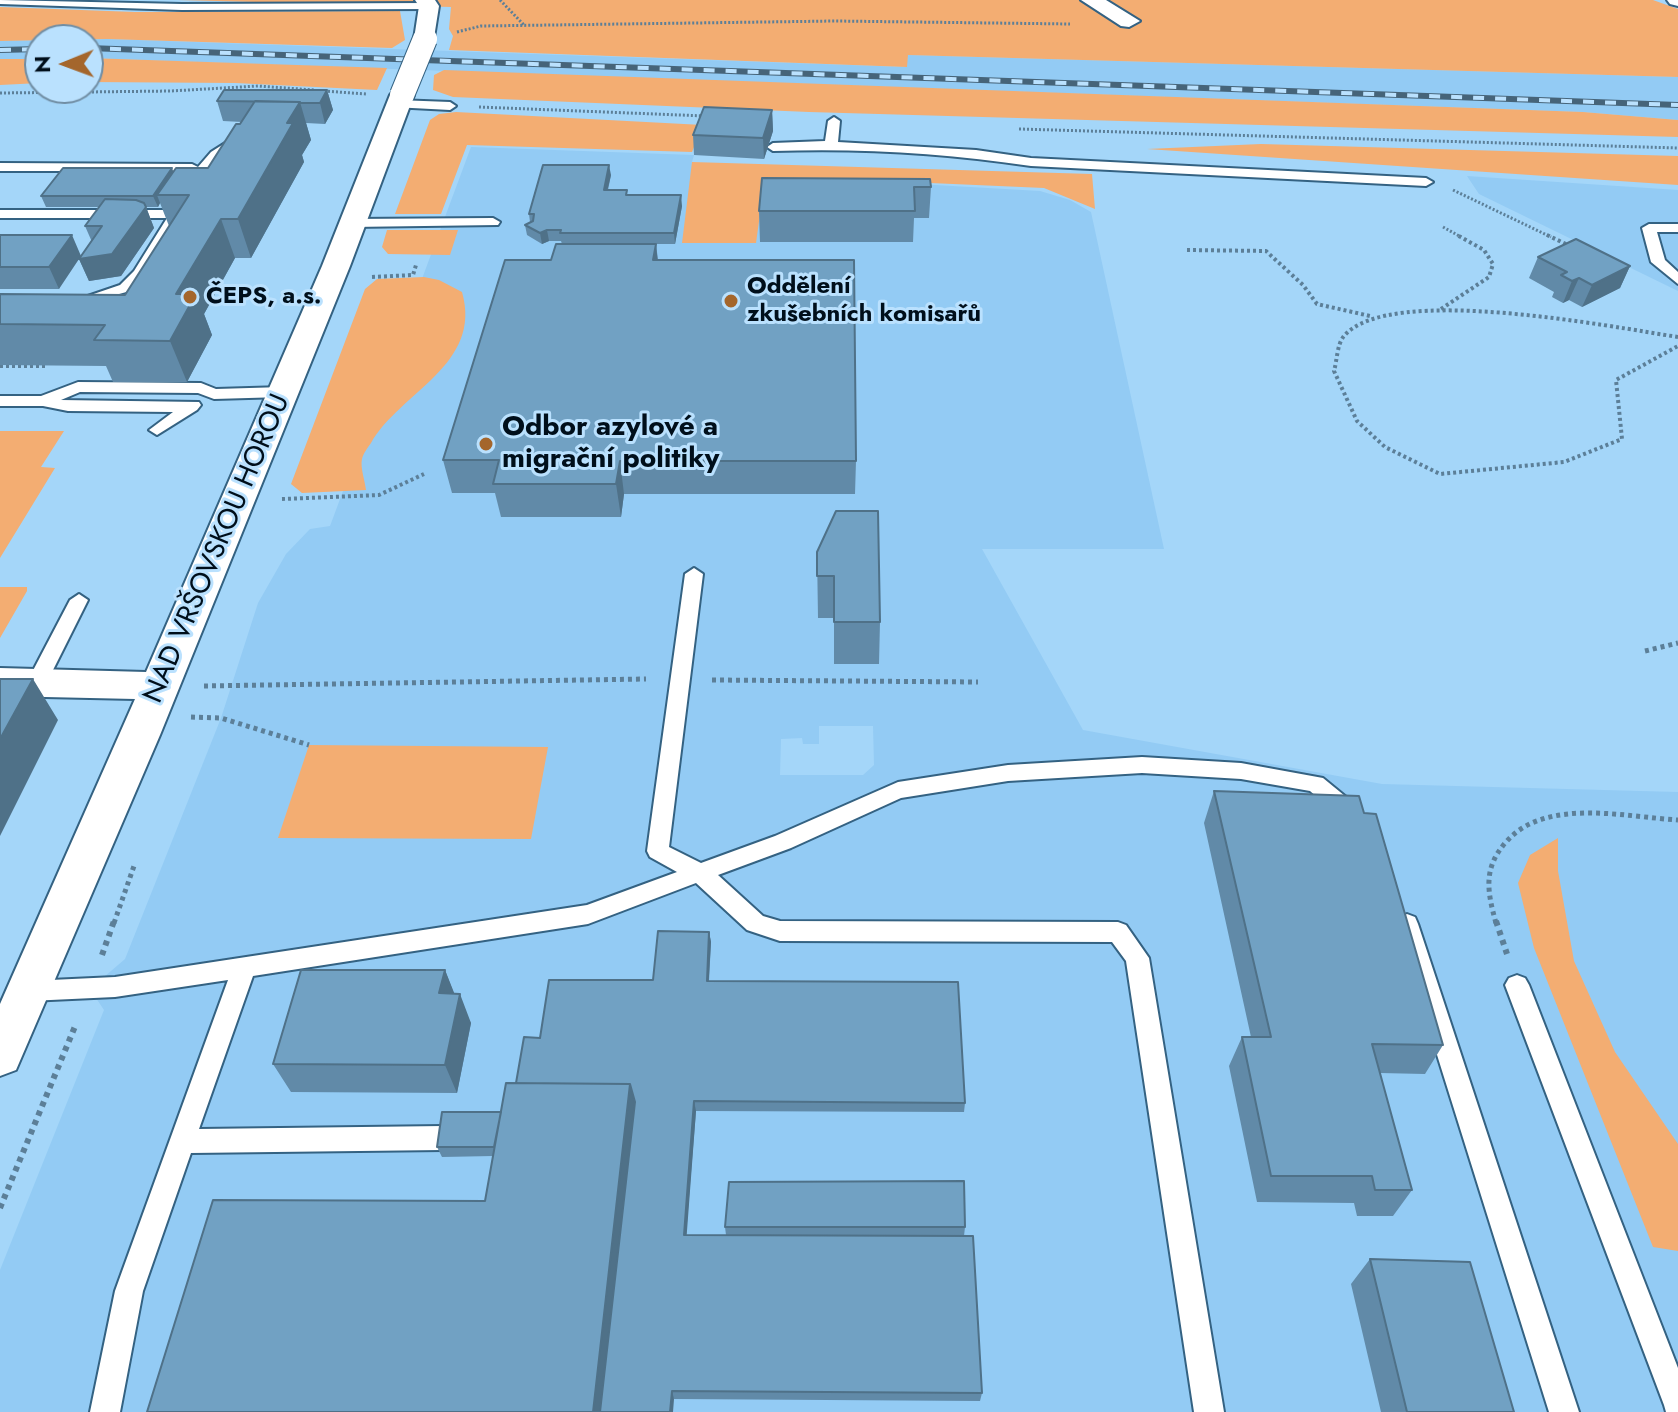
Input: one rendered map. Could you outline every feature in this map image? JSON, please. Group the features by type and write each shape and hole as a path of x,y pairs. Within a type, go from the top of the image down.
{"street":[{"path":"1091,0 1129,21"},
{"name":"NAD VRŠOVSKOU HOROU","path":"0,1055 141,735 283,392 425,39 427,3"},
{"path":"0,682 159,686"}],"lane":[{"path":"0,1 182,7 427,3"},
{"path":"400,100 450,106"},
{"path":"831,145 834,121"},
{"path":"70,303 105,296 125,288 140,273 204,168 231,144 256,136"},
{"path":"773,147 831,145 976,154 1031,162 1426,182"},
{"path":"0,167 204,168"},
{"path":"0,214 176,214"},
{"path":"351,223 493,222"},
{"path":"1678,228 1649,228 1658,262 1678,280"},
{"path":"43,401 78,387 201,388 214,394 283,392"},
{"path":"157,430 214,394"},
{"path":"0,401 43,401 68,406 191,407"},
{"path":"694,574 658,851 700,873 755,923 780,931 1118,932 1137,958 1209,1412"},
{"path":"37,682 79,600"},
{"path":"29,991 115,987 588,914 783,842 898,790 1022,772 1142,765 1241,771 1316,784 1369,829"},
{"path":"1399,898 1564,1412"},
{"path":"105,1412 129,1291 244,967"},
{"path":"1517,985 1678,1405"},
{"path":"183,1141 443,1138"}],"path":[{"path":"500,0 524,26"},
{"path":"425,39 481,26 835,21 1071,24"},
{"path":"0,93 171,91 258,86 400,100"},
{"path":"450,106 706,116"},
{"path":"1007,128 1678,148"},
{"path":"1426,182 1438,183 1579,251"},
{"path":"1440,310 1489,277 1493,264 1484,250 1443,227"},
{"path":"1187,250 1266,251 1303,285 1317,304 1342,312 1371,316 1394,311 1460,309 1678,337"},
{"path":"1371,316 1344,335 1334,371 1357,421 1385,447 1440,474 1564,462 1622,439 1616,380 1678,346"},
{"path":"277,498 340,499 379,495 424,474"},
{"path":"1645,651 1678,643"},
{"path":"159,686 680,679 978,682"},
{"path":"191,717 221,718 309,745"},
{"path":"1517,985 1495,919 1487,873 1500,846 1534,819 1678,820"}],"shaded area":[{"path":"177,0 1653,0 1678,9 1678,77 908,55 907,67 449,50 453,36 449,29 451,7"},
{"path":"0,7 135,12 400,11 405,40 392,48 104,39 104,24 24,24 24,41 0,41"},
{"path":"104,39 906,67 908,55 1678,77 1678,120 1583,112 104,59"},
{"path":"24,40 24,59 0,59 0,41"},
{"path":"0,59 24,59 24,84 0,85"},
{"path":"104,59 387,68 377,90 235,83 104,82"},
{"path":"444,70 1583,112 1678,120 1678,137 809,112 453,97 433,90 434,75"},
{"path":"456,112 703,125 692,152 467,145 441,214 395,214 430,120 439,114"},
{"path":"1261,144 1678,156 1678,185 1147,149"},
{"path":"471,147 694,155 692,162 761,206 865,181 1040,191 1070,200 1091,212 1164,549 982,549 1083,730 1382,784 1678,792 1678,1412 0,1412 0,1270 104,1010 90,989 125,959 221,718 258,603 286,554 310,529 330,526","holes":["819,726 873,726 874,765 863,775 780,775 781,739 802,738 803,744 819,744"]},
{"path":"692,162 1092,174 1095,209 1044,188 862,180 761,207 756,243 682,243"},
{"path":"1467,176 1678,190 1678,291 1479,194"},
{"path":"387,230 458,230 450,255 388,254 382,247"},
{"path":"424,277 439,280 462,292 465,317 461,339 435,376 384,425 367,449 362,462 366,490 302,493 291,484 365,289 377,279"},
{"path":"0,431 64,431 41,467 55,468 0,558"},
{"path":"0,587 27,587 27,591 0,638"},
{"path":"309,745 548,747 531,839 278,838"},
{"path":"1558,838 1558,871 1574,961 1615,1052 1678,1144 1678,1251 1653,1247 1534,948 1518,883 1530,855"}],"building":[{"path":"224,90 327,90 320,103 217,101"},
{"path":"255,101 300,102 287,123 293,123 238,219 221,219 176,294 196,294 170,341 94,340 105,325 0,324 0,294 125,295 189,195 157,195 176,168 208,168"},
{"path":"704,107 772,110 763,138 693,135"},
{"path":"543,165 609,165 604,190 627,190 626,195 681,195 674,233 560,233 561,230 547,230 540,233 525,225 533,221 534,214 529,214"},
{"path":"63,168 172,168 153,196 41,196"},
{"path":"762,178 930,179 931,187 914,187 915,211 759,211"},
{"path":"105,199 136,200 146,207 112,254 79,259 102,226 85,226"},
{"path":"0,235 72,235 49,267 0,267"},
{"path":"1576,239 1630,266 1592,285 1579,278 1572,281 1561,275 1567,272 1538,257"},
{"path":"556,244 656,244 653,260 854,260 856,461 620,461 616,484 493,484 499,460 443,460 505,260 551,260"},
{"path":"836,511 878,511 880,622 834,622 834,576 817,576 817,552"},
{"path":"0,679 33,679 0,739"},
{"path":"1214,791 1359,796 1364,813 1376,814 1443,1045 1372,1044 1412,1190 1375,1190 1372,1176 1271,1176 1242,1037 1271,1037"},
{"path":"658,931 709,932 707,981 958,982 965,1103 694,1101 684,1235 973,1236 982,1393 672,1391 670,1412 600,1412 635,1102 630,1084 516,1083 524,1037 540,1038 549,980 653,980"},
{"path":"301,970 445,970 439,993 460,994 445,1065 273,1064"},
{"path":"506,1083 630,1084 593,1412 147,1412 213,1200 485,1201"},
{"path":"442,1112 501,1112 494,1147 437,1147"},
{"path":"964,1181 965,1227 725,1227 729,1182"},
{"path":"1370,1259 1470,1262 1514,1412 1407,1412"}],"railway":[{"path":"0,50 24,49"},
{"path":"104,49 1678,105"}],"place":[{"name":"ČEPS, a.s.","path":"190,297"},
{"name":"Oddělení zkušebních komisařů","path":"731,301"},
{"name":"Odbor azylové a migrační politiky","path":"486,444"}]}
